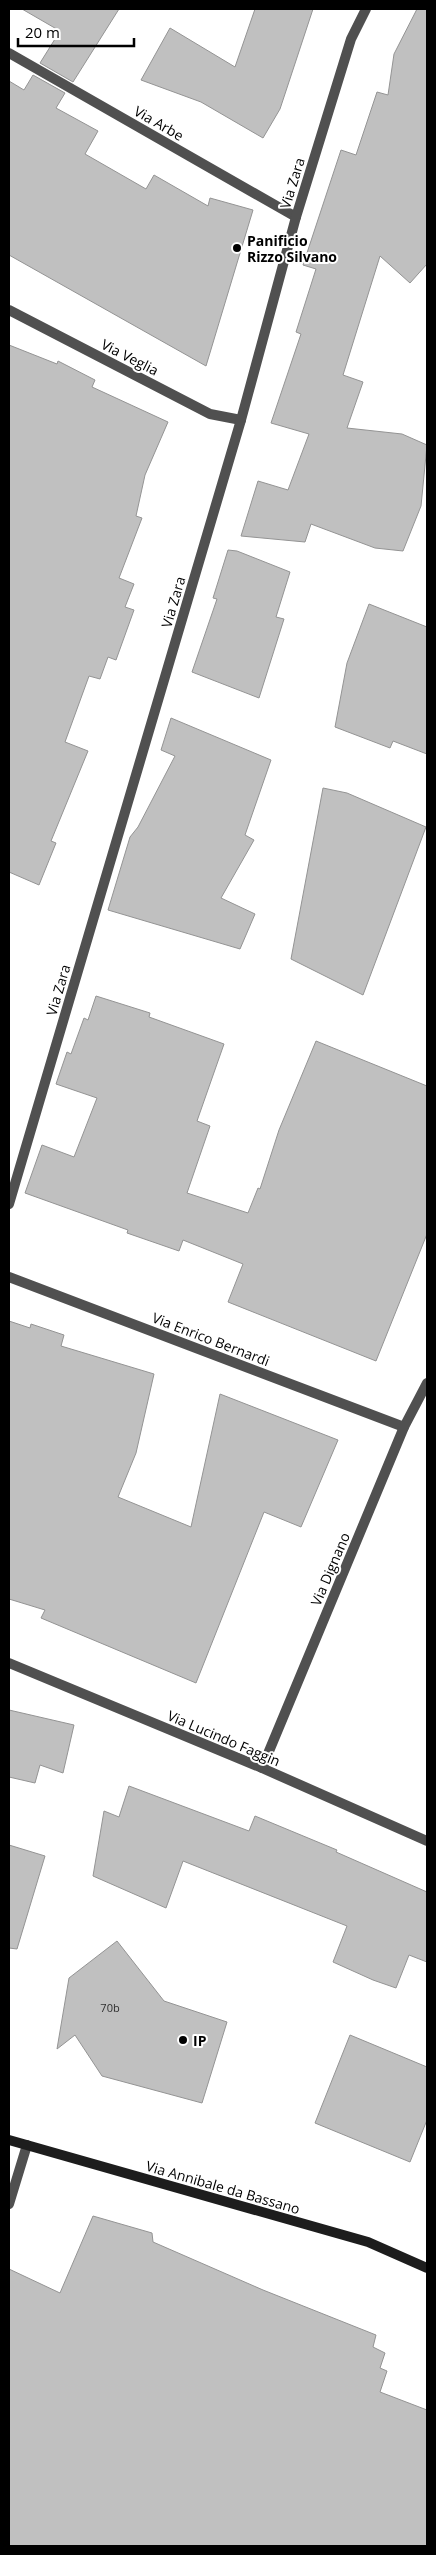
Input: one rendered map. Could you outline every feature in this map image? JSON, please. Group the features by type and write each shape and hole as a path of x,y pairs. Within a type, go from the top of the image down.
{"street":[{"name":"Via Zara","path":"9,1204 241,420 296,216 351,39 366,9"},
{"name":"Via Arbe","path":"9,53 296,216"},
{"name":"Via Veglia","path":"9,310 210,414 241,420"},
{"name":"Via Enrico Bernardi","path":"9,1277 404,1427"},
{"name":"Via Dignano","path":"262,1768 404,1427 427,1383"},
{"name":"Via Lucindo Faggin","path":"9,1663 262,1768 427,1841"},
{"name":"Via Annibale da Bassano","path":"9,2140 368,2242 427,2268"},
{"path":"9,2204 27,2146"}],"building":[{"path":"22,9 119,9 73,82 40,63 60,31"},
{"path":"255,9 313,9 280,109 263,138 201,102 141,80 170,28 235,67"},
{"path":"417,9 427,9 427,264 410,283 380,256 343,375 363,382 347,428 402,434 427,445 421,506 403,551 375,548 311,524 305,542 241,536 258,481 288,490 309,434 271,423 301,334 296,332 316,269 303,265 341,150 356,155 377,92 388,95 394,54"},
{"path":"33,75 65,93 56,108 98,131 85,154 146,189 154,175 208,206 210,198 253,210 206,366 9,255 9,81 24,90"},
{"path":"9,345 57,364 58,361 95,380 92,387 168,422 145,475 136,516 142,518 119,578 134,584 125,607 134,610 116,660 108,657 100,679 89,676 65,742 88,751 51,841 56,843 39,885 9,872"},
{"path":"228,550 237,551 290,572 276,617 284,619 259,698 192,672 217,599 213,598"},
{"path":"369,604 427,627 427,754 393,741 390,748 335,727 347,663"},
{"path":"171,718 271,760 245,835 254,840 221,898 255,914 240,949 108,910 130,837 138,827 175,756 161,750"},
{"path":"323,788 347,793 426,827 363,995 291,959"},
{"path":"96,996 150,1013 149,1017 224,1044 197,1121 210,1126 187,1193 248,1213 258,1188 260,1189 279,1130 316,1041 427,1086 427,1234 376,1361 228,1302 243,1264 183,1240 179,1251 127,1233 128,1230 25,1193 42,1145 74,1157 97,1098 56,1084 67,1052 71,1054 84,1018 88,1020"},
{"path":"9,1321 30,1328 31,1324 64,1335 61,1346 154,1374 136,1453 118,1497 191,1527 220,1394 338,1440 301,1527 264,1512 196,1683 41,1618 45,1610 9,1599"},
{"path":"9,1710 74,1725 63,1773 40,1765 35,1783 9,1777"},
{"path":"129,1786 249,1831 255,1816 337,1850 336,1852 427,1892 427,1962 409,1955 396,1988 373,1980 333,1962 347,1926 183,1861 166,1908 93,1876 104,1811 119,1817"},
{"path":"9,1845 45,1856 17,1949 9,1948"},
{"path":"117,1941 164,2001 227,2022 202,2103 102,2076 75,2035 57,2049 69,1978"},
{"path":"350,2035 427,2067 427,2120 410,2162 315,2123"},
{"path":"93,2216 152,2233 153,2242 263,2290 376,2335 373,2347 385,2353 380,2368 387,2371 380,2392 427,2410 427,2546 9,2546 9,2269 60,2293"}],"place":[{"name":"Panificio Rizzo Silvano","path":"237,248"},
{"name":"IP","path":"183,2040"}]}
